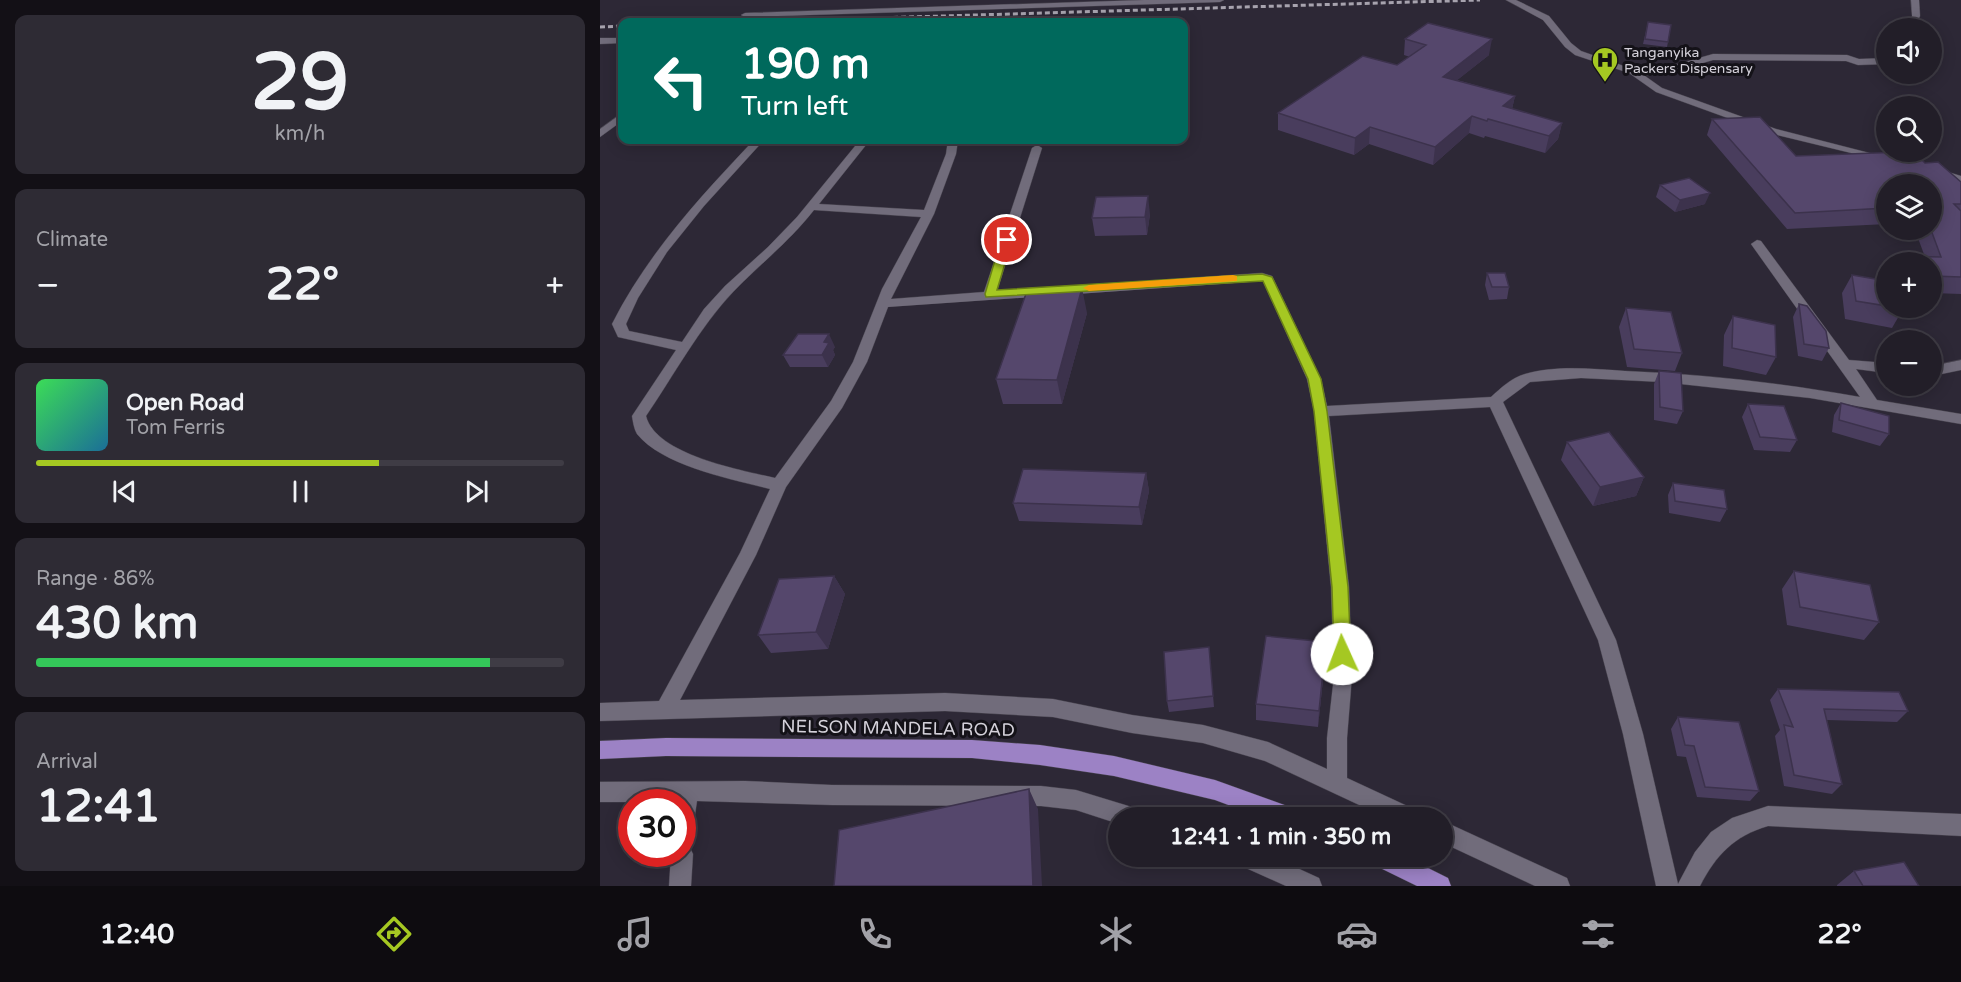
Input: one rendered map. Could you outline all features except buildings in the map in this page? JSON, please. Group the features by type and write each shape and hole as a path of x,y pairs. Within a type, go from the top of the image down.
{"main road":[{"name":"NELSON MANDELA ROAD","path":"600,750 666,747 972,749 1040,755 1114,766 1215,790 1263,807"},
{"path":"1402,867 1440,886"}],"street":[{"path":"924,8 980,0"},
{"path":"745,15 1220,0"},
{"path":"1510,0 1546,18 1568,45 1578,53 1638,74 1659,90 1754,124 1876,156"},
{"path":"1915,0 1915,18"},
{"path":"742,18 753,6"},
{"path":"600,41 618,41"},
{"path":"1638,74 1679,67 1713,57 1845,58 1859,62 1876,61"},
{"path":"600,134 618,119"},
{"path":"684,347 648,342 623,334 619,324 655,261 755,144"},
{"path":"779,485 724,471 689,459 655,442 641,428 639,421 643,409 684,347 729,289 772,250 812,207 862,144"},
{"path":"665,709 748,555 779,485 846,389 870,338 882,303 927,214 951,154 952,144"},
{"path":"990,294 1037,148"},
{"path":"1920,167 1961,179"},
{"path":"812,207 927,214"},
{"path":"1757,244 1873,405"},
{"path":"882,303 990,294 1265,278 1314,379 1321,411 1340,587 1343,676 1337,738 1337,783"},
{"path":"1845,364 1876,367"},
{"path":"1942,369 1961,365"},
{"path":"1321,411 1495,401 1515,384 1527,378 1581,373 1662,377 1810,393 1961,419"},
{"path":"1495,401 1607,640 1633,734 1667,886"},
{"path":"600,712 935,702 1053,708 1203,734 1268,752 1388,807"},
{"path":"696,791 1041,796 1076,800 1108,810"},
{"path":"600,792 618,792"},
{"path":"1688,886 1712,845 1746,821 1768,816 1961,825"},
{"path":"1453,837 1559,886"},
{"path":"680,886 681,867"},
{"path":"1269,867 1311,886"}],"railway":[{"path":"875,18 1480,0"},
{"path":"600,27 618,26"}],"slow traffic":[{"path":"1089,288 1233,279"}],"place":[{"name":"Tanganyika Packers Dispensary","path":"1605,83"}],"route":[{"path":"1007,240 990,294 1262,277 1268,279 1314,379 1321,411 1340,587 1342,654"}]}
